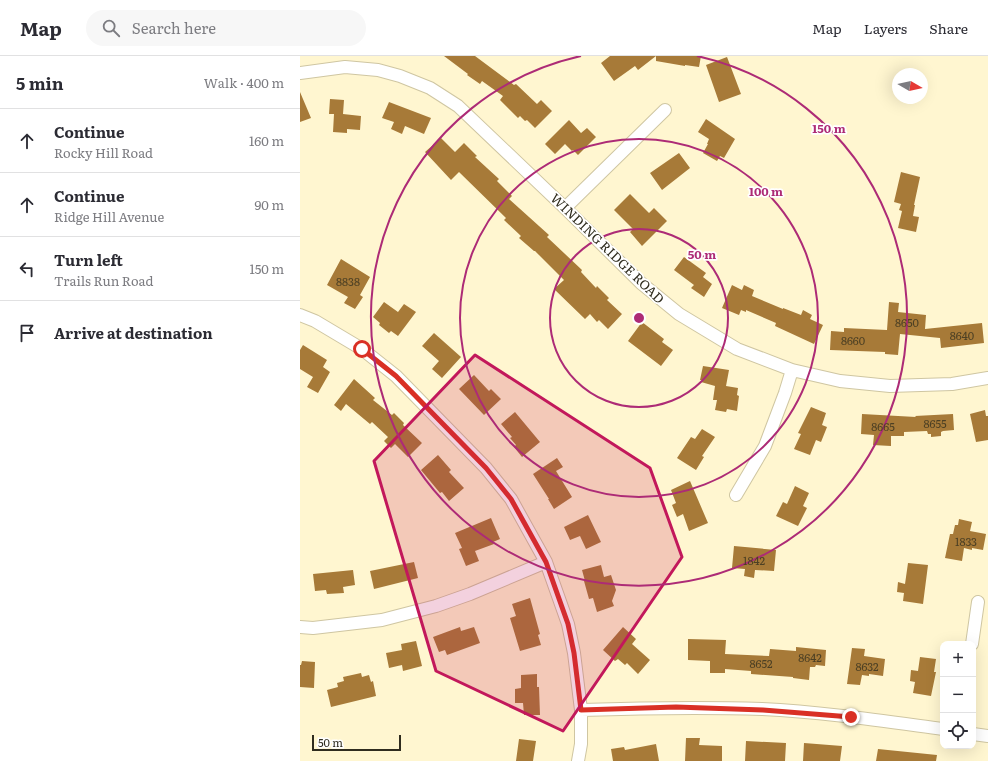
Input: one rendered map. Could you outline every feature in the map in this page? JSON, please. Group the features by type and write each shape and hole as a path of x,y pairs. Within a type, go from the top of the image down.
{"street":[{"name":"WINDING RIDGE ROAD","path":"300,73 345,67 378,70 400,76 430,88 458,106 565,208 640,283 679,314 736,349 792,370 840,381 890,386 952,384 988,378"},
{"path":"565,208 665,110"},
{"path":"300,314 315,321 362,349 396,376 486,468 511,499 546,562 568,624 574,653 581,710 581,744 578,761"},
{"path":"736,495 765,446 792,370"},
{"path":"300,627 313,628 382,620 436,606 470,594 546,562"},
{"path":"972,641 978,602"},
{"path":"581,710 676,707 763,710 851,717 940,729"},
{"path":"976,734 988,736"}],"highlighted area":[{"path":"475,355 650,468 682,557 563,731 436,671 374,461"}],"building":[{"path":"444,56 475,56 514,85 516,84 537,104 541,100 552,111 535,128 527,120 525,121 520,116 518,118 500,100 503,96 482,81 480,84"},
{"path":"610,56 656,56 638,70 635,66 614,81 601,63"},
{"path":"656,56 701,56 699,67 656,61"},
{"path":"727,57 741,94 719,102 706,65"},
{"path":"300,92 311,118 300,122"},
{"path":"330,99 344,100 343,114 361,116 360,130 347,129 347,133 333,132 334,114 329,114"},
{"path":"389,102 431,118 424,134 405,126 402,134 391,129 394,122 382,118"},
{"path":"706,119 735,139 724,158 720,156 717,161 703,153 709,139 698,132"},
{"path":"569,120 581,133 587,128 596,137 578,155 565,144 555,154 545,144"},
{"path":"441,138 455,152 464,143 477,156 475,157 499,179 497,181 512,196 509,199 549,235 547,237 582,270 581,272 596,288 597,286 609,298 607,300 622,314 608,329 599,320 597,322 590,314 585,319 554,289 564,280 535,251 519,238 521,236 504,220 506,218 459,172 451,180 425,152"},
{"path":"679,153 690,168 662,190 650,173"},
{"path":"901,172 920,177 913,216 919,217 916,232 898,228 902,211 899,210 901,204 894,202"},
{"path":"630,194 649,213 654,208 667,221 642,246 630,232 633,229 614,210"},
{"path":"684,257 706,273 703,277 712,284 704,297 691,288 694,285 674,270"},
{"path":"341,259 370,277 360,295 363,297 355,309 344,303 348,297 327,285"},
{"path":"732,285 742,290 744,285 754,290 752,296 783,309 801,315 803,310 812,315 810,319 823,325 814,344 775,326 776,323 746,310 746,312 741,310 739,315 722,308"},
{"path":"384,302 398,312 404,304 416,312 398,336 391,331 389,333 379,325 380,323 373,317"},
{"path":"889,302 899,303 898,312 926,315 925,329 982,323 984,343 941,348 940,338 900,334 898,355 885,354 885,352 830,350 831,331 844,332 844,328 887,330"},
{"path":"642,322 664,339 662,342 673,350 661,366 628,341"},
{"path":"434,333 461,357 442,378 432,369 439,361 422,346"},
{"path":"303,345 327,360 323,367 330,372 318,393 307,387 313,377 300,369 300,350"},
{"path":"703,366 729,370 726,386 738,388 737,395 739,396 737,411 727,409 726,412 715,410 717,400 713,400 715,386 701,382 702,380 700,380"},
{"path":"474,375 489,391 491,389 501,399 484,415 459,389"},
{"path":"354,379 375,398 373,400 392,415 394,413 404,423 403,425 422,443 408,457 395,444 391,448 384,441 388,437 372,422 370,424 346,404 341,411 334,405"},
{"path":"811,407 826,413 822,425 827,427 821,442 816,440 810,455 794,449 801,434 798,433"},
{"path":"985,410 986,416 988,416 988,440 976,442 970,414"},
{"path":"515,412 540,442 522,457 514,447 516,445 510,438 512,437 501,424"},
{"path":"862,414 916,417 915,416 953,414 954,430 943,431 941,432 941,436 931,437 931,434 928,434 927,431 904,432 904,436 891,436 891,446 873,445 874,435 861,434"},
{"path":"702,429 715,437 702,456 704,457 696,470 677,458 691,437 695,439"},
{"path":"438,455 451,470 449,472 464,488 449,501 442,492 440,493 421,470"},
{"path":"557,458 563,467 556,471 572,497 554,509 533,474"},
{"path":"690,481 708,523 689,531 683,514 677,517 672,505 676,503 671,490"},
{"path":"795,486 809,493 803,506 807,508 798,526 776,516 783,502 787,504"},
{"path":"588,515 601,542 586,549 580,536 570,540 564,527"},
{"path":"491,518 500,539 493,542 494,544 475,551 479,561 466,566 459,549 462,548 455,533"},
{"path":"959,519 972,522 970,531 986,534 983,550 964,548 962,561 945,558 950,534 953,534 955,525 958,525"},
{"path":"734,546 776,550 774,571 755,570 754,578 744,576 745,569 732,568"},
{"path":"414,562 418,578 374,589 370,571"},
{"path":"908,563 928,565 923,604 903,601 904,593 897,592 898,582 905,584"},
{"path":"601,565 604,577 611,575 616,590 612,601 614,606 597,612 593,598 589,599 582,570"},
{"path":"353,570 355,585 343,587 344,593 327,594 326,590 315,591 313,574"},
{"path":"530,598 540,634 538,635 541,645 520,651 510,618 516,616 512,604"},
{"path":"460,627 461,631 474,627 480,643 447,655 445,650 439,652 433,637"},
{"path":"623,627 636,639 632,644 650,660 638,674 627,663 625,665 618,659 615,661 603,650"},
{"path":"688,639 726,640 725,654 769,656 770,649 796,651 796,647 826,650 825,666 816,665 815,667 810,667 809,680 793,677 751,674 751,671 725,669 725,673 710,673 710,661 688,660"},
{"path":"416,641 422,666 403,671 402,665 389,668 386,653 402,650 401,644"},
{"path":"852,648 865,649 864,656 885,659 883,676 869,674 869,676 862,675 860,685 847,684"},
{"path":"920,657 936,659 934,672 936,672 931,696 913,693 915,682 910,681 911,670 918,671"},
{"path":"302,661 315,662 314,688 300,687 300,665"},
{"path":"361,673 362,677 369,675 371,682 373,681 376,696 331,707 327,690 338,687 337,683 344,681 343,677"},
{"path":"537,674 540,715 524,715 523,703 515,703 515,689 521,688 521,675"},
{"path":"686,738 700,738 699,745 722,746 722,761 685,761"},
{"path":"519,739 536,741 533,761 516,761"},
{"path":"746,741 786,743 785,761 745,761"},
{"path":"804,743 842,746 840,761 803,761"},
{"path":"656,744 659,761 613,761 611,749 624,747 625,750"},
{"path":"878,749 937,755 936,761 876,761"}],"route":[{"path":"362,349 396,376 486,468 511,499 546,562 568,624 574,653 581,710 676,707 763,710 851,717"}]}
